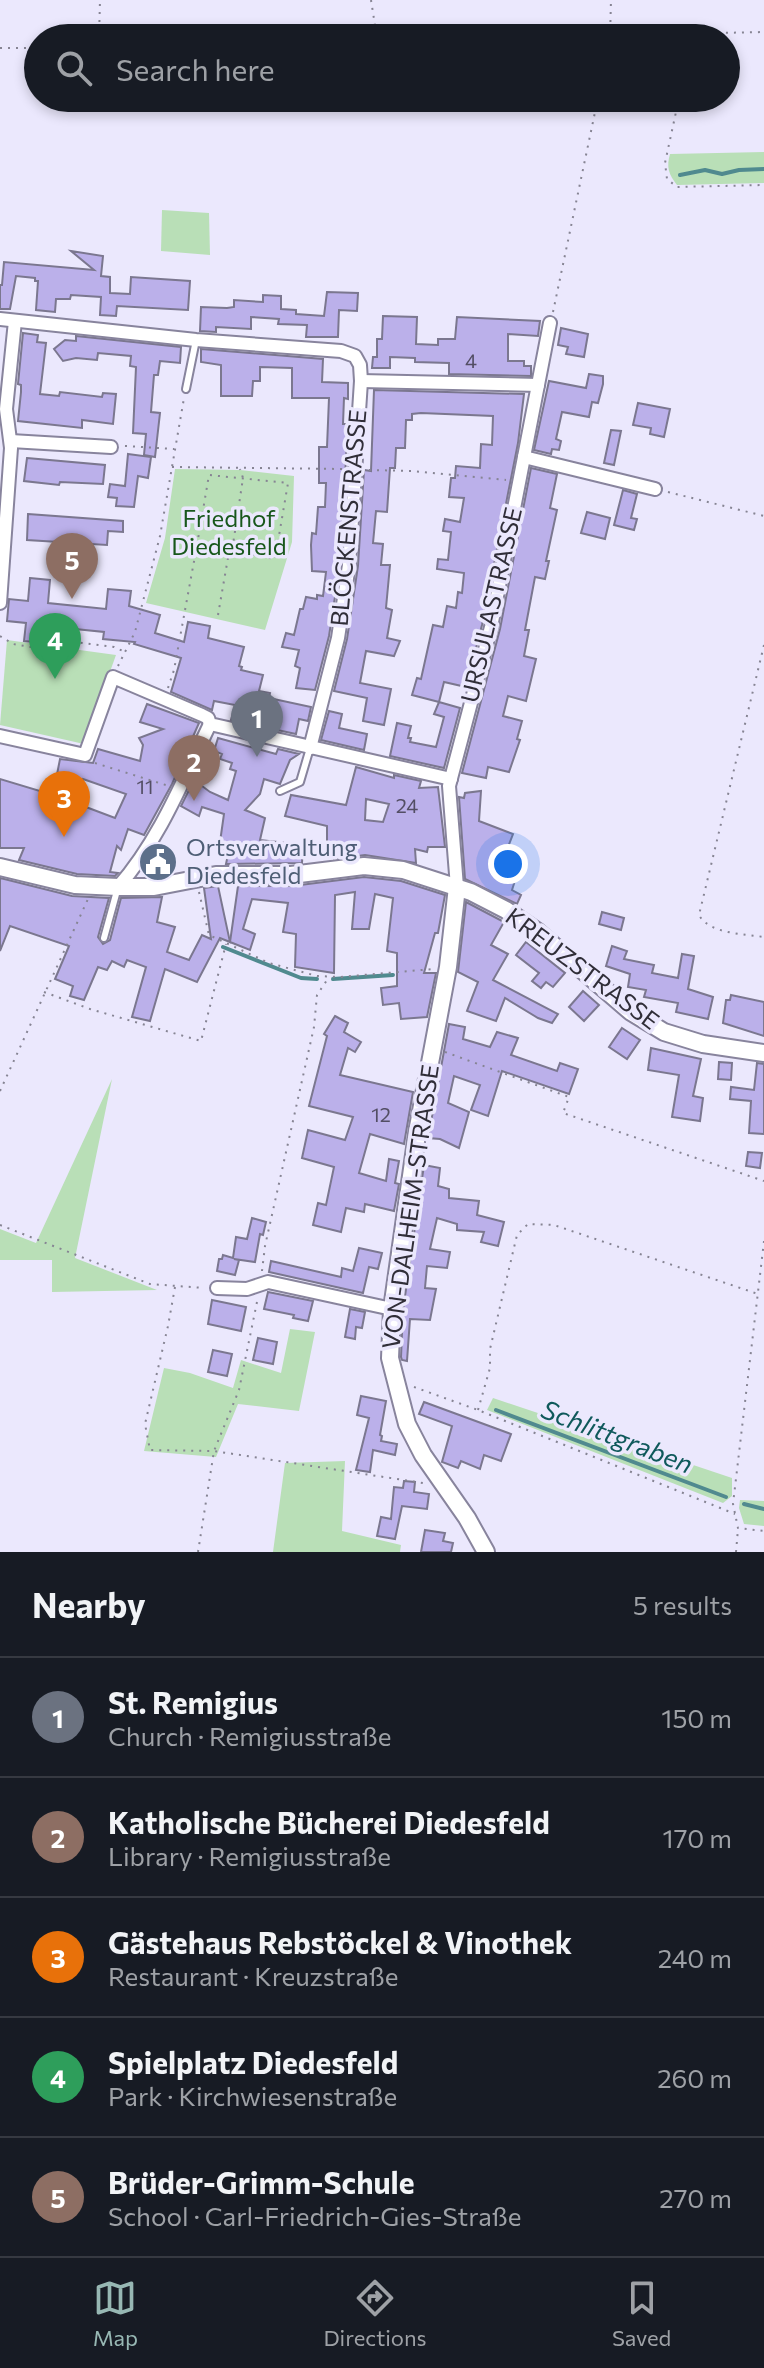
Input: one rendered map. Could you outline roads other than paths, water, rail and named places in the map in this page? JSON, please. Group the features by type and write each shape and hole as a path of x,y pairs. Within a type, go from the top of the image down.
{"street":[{"path":"0,319 196,340 341,351 355,356 360,365 361,381 538,385"},
{"path":"0,603 11,441 6,409 15,321"},
{"name":"URSULASTRASSE","path":"457,887 449,794 451,779 491,627 550,323"},
{"name":"BLÖCKENSTRASSE","path":"310,748 338,638 349,565 361,381"},
{"path":"11,441 111,447"},
{"path":"524,457 655,489"},
{"path":"0,736 85,755 113,677 208,718 210,724 178,790 134,869 118,887"},
{"path":"210,724 451,779"},
{"name":"KREUZSTRASSE","path":"0,867 93,887 154,887 216,875 291,875 375,866 403,870 457,887 524,921 647,1023 682,1039 764,1053"},
{"name":"VON-DALHEIM-STRASSE","path":"457,887 448,967 418,1127 392,1309 390,1358 407,1424 423,1455 467,1518 486,1552"},
{"path":"217,1288 247,1289 268,1282 392,1309"}],"lane":[{"path":"186,389 196,340"},
{"path":"280,791 300,782 310,748"},
{"path":"104,938 118,887"}],"waterway":[{"path":"680,175 705,170 722,174 764,169"},
{"path":"223,947 301,978 317,979"},
{"path":"333,979 393,975"},
{"name":"Schlittgraben","path":"496,1410 726,1497"},
{"name":"Schlittgraben","path":"744,1504 764,1509"}],"place":[{"name":"Brüder-Grimm-Schule","path":"72,599"},
{"name":"Spielplatz Diedesfeld","path":"55,679"},
{"name":"St. Remigius","path":"257,757"},
{"name":"Katholische Bücherei Diedesfeld","path":"194,801"},
{"name":"Gästehaus Rebstöckel & Vinothek","path":"64,837"},
{"name":"Ortsverwaltung Diedesfeld","path":"158,862"}],"park label":[{"name":"Friedhof Diedesfeld","path":"229,533"}]}
